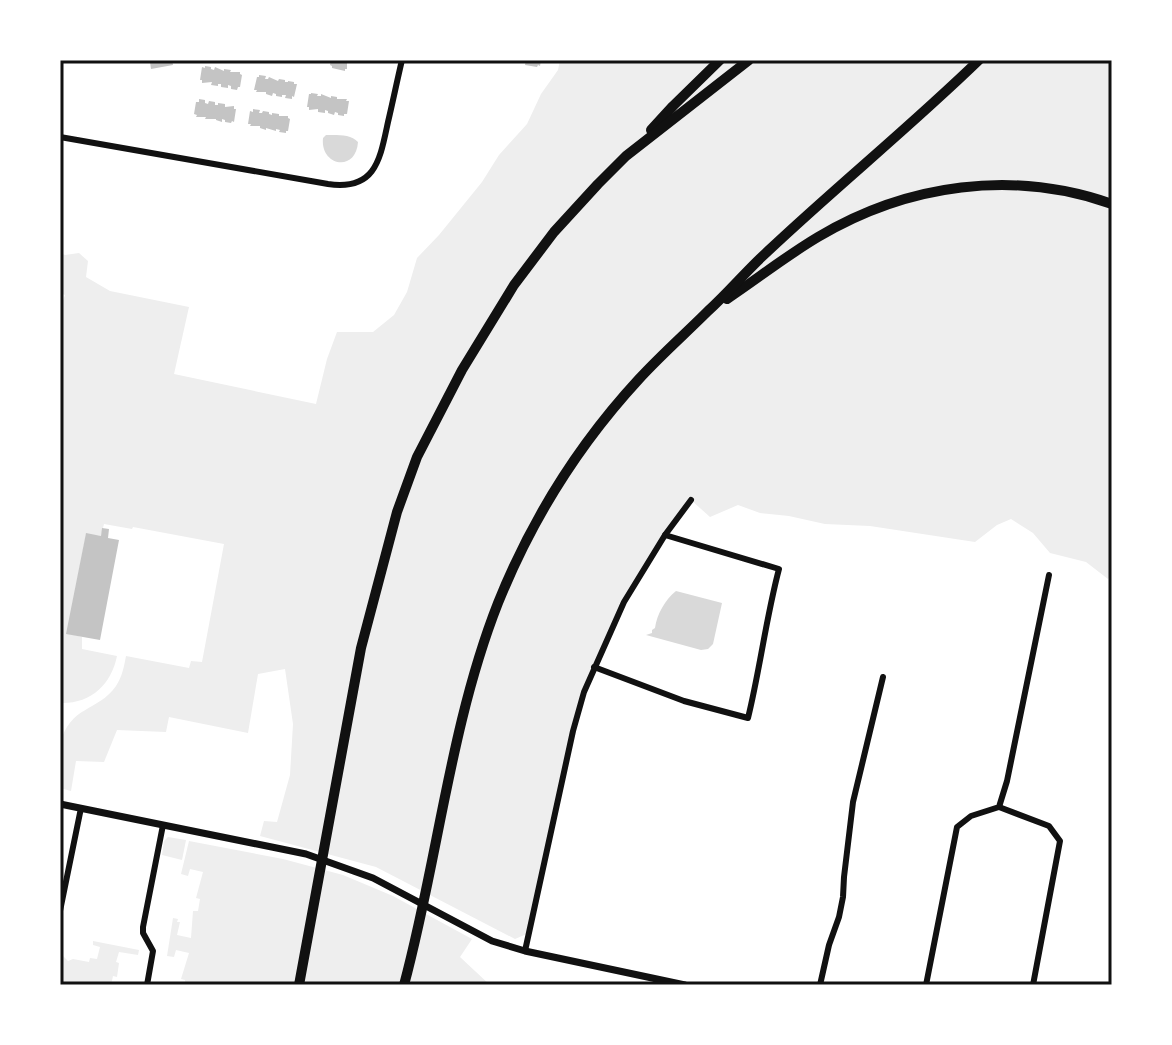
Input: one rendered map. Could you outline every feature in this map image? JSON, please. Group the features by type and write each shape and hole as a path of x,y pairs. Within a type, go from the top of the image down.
{"highway":[{"path":"299,985 361,648 397,512 417,457 462,370 514,285 576,207 720,60"},
{"path":"637,146 749,60"},
{"path":"407,985 471,686 497,606 521,552 557,487 600,425 660,356 767,252 979,60"},
{"path":"708,311 819,236 864,213 910,197 961,187 1009,185 1058,190 1112,204"}],"street":[{"path":"60,137 328,184 351,185 363,179 378,164 402,60"},
{"path":"525,951 584,692 624,602 665,535 691,500"},
{"path":"594,667 684,701 748,718 779,569 665,535"},
{"path":"999,807 1049,575"},
{"path":"820,985 839,917 853,802 883,677"},
{"path":"60,804 306,854 373,878 492,941 525,951 685,985"},
{"path":"926,985 957,827 971,816 999,807 1049,826 1060,841 1033,985"},
{"path":"60,911 81,808"},
{"path":"147,985 153,951 143,927 163,825"}],"shaded area":[{"path":"560,60 1112,60 1112,574 1108,579 1086,562 1050,553 1033,533 1011,519 997,525 975,542 870,526 825,524 760,513 738,505 710,517 691,500 624,602 584,692 529,933 515,939 376,867 260,836 264,821 277,822 290,775 293,724 285,669 258,674 248,733 169,717 166,732 117,730 104,762 76,761 71,791 60,788 59,749 65,731 77,715 101,701 116,686 126,656 189,668 191,661 202,662 224,544 104,524 101,536 86,534 67,633 82,637 82,649 117,656 110,676 98,691 81,700 60,703 60,309 65,295 60,293 60,253 79,253 88,261 86,277 110,291 189,307 174,374 316,404 337,332 373,332 394,315 407,292 417,258 439,235 482,182 499,155 527,124 541,94 558,70"},
{"path":"326,135 355,139 358,142 356,152 345,162 332,160 324,147 323,138"},
{"path":"676,591 722,603 713,644 708,649 701,650 646,635 652,633 662,608"},
{"path":"168,837 186,840 182,860 162,855 164,841"},
{"path":"189,841 283,859 343,875 393,896 472,939 460,957 490,985 185,985 185,980 181,979 189,953 176,950 174,957 167,956 173,918 180,922 177,935 191,938 193,911 198,911 200,899 196,898 203,872 190,869 188,876 181,874"},
{"path":"93,941 139,950 138,955 119,952 117,977 113,976 111,985 60,985 60,953 68,961 89,962 90,958 97,959 100,947 93,945"}],"building":[{"path":"172,60 173,65 151,69 150,62"},
{"path":"331,60 347,60 347,69 332,68"},
{"path":"526,60 541,60 540,66 525,65"},
{"path":"202,67 214,70 215,67 240,72 240,87 237,90 228,85 228,88 221,87 221,84 211,85 212,82 202,83"},
{"path":"259,75 266,76 265,79 269,77 294,82 297,84 294,97 256,92"},
{"path":"311,93 347,99 347,114 309,110"},
{"path":"199,99 208,104 209,101 215,102 215,105 225,104 225,107 234,106 234,122 196,117 196,102"},
{"path":"253,109 260,110 259,113 263,111 288,116 288,131 250,126 250,111 253,112"},
{"path":"102,528 109,529 108,538 119,540 100,640 66,634 86,533 101,536"}]}
